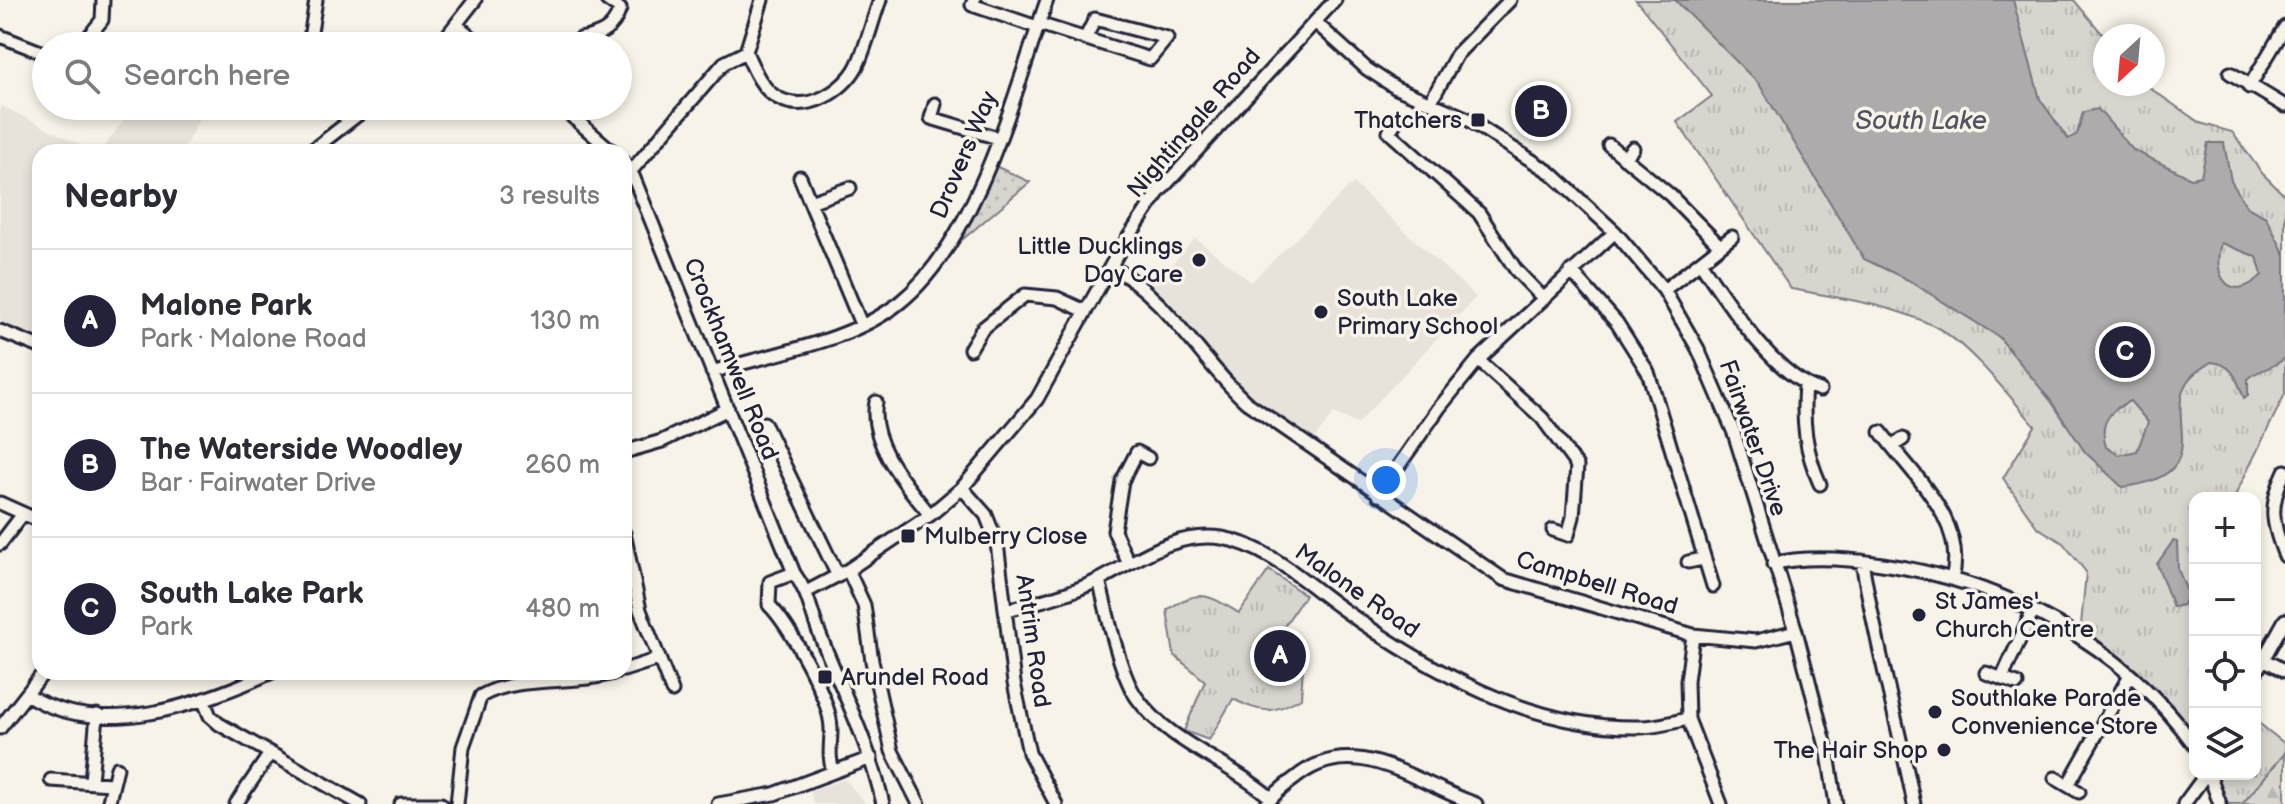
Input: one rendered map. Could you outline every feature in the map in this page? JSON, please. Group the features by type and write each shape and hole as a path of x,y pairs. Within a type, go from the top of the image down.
{"street":[{"path":"94,32 102,20 103,0"},
{"path":"311,32 316,0"},
{"path":"452,32 475,0"},
{"path":"606,32 615,22 620,9 607,0"},
{"path":"762,0 746,52 759,79 778,99 807,103 838,91 857,67 880,0"},
{"name":"Drovers Way","path":"712,372 809,344 861,324 898,304 937,266 974,202 1047,0"},
{"name":"Nightingale Road","path":"808,591 843,573 930,515 962,488 1037,399 1085,311 1158,193 1335,0"},
{"path":"1431,101 1457,54 1510,0"},
{"path":"972,6 1150,59 1168,37 1095,19 1085,39"},
{"name":"Fairwater Drive","path":"1316,23 1367,69 1398,89 1431,101 1528,156 1568,187 1615,232 1664,290 1718,390 1796,631 1836,804"},
{"path":"458,26 465,32"},
{"path":"581,32 583,26"},
{"path":"2249,87 2285,27"},
{"path":"0,36 32,49"},
{"path":"632,162 724,63 746,52"},
{"path":"2230,73 2285,106"},
{"path":"935,104 931,118 998,138"},
{"path":"319,144 347,120"},
{"path":"576,120 604,144"},
{"path":"1395,123 1389,132 1479,213 1516,270 1542,297"},
{"path":"1609,145 1629,153 1720,246"},
{"path":"800,177 861,324"},
{"name":"Crockhamwell Road","path":"632,179 794,573 808,591 819,632 871,758 883,804"},
{"path":"810,202 850,188"},
{"path":"1378,495 1439,408 1478,360 1615,232"},
{"path":"1664,290 1732,237"},
{"path":"1700,262 1756,337 1805,385 1820,390"},
{"name":"Campbell Road","path":"1112,267 1153,297 1216,375 1246,402 1503,579 1693,635 1756,641 1796,631"},
{"path":"1571,271 1617,323 1648,372 1669,431 1713,586"},
{"path":"976,346 982,329 1025,295 1057,298 1085,311"},
{"path":"1,333 32,344"},
{"path":"1478,360 1542,418 1577,466 1573,536 1553,530"},
{"path":"1805,385 1802,418 1811,464 1820,484"},
{"path":"632,450 662,441 728,409"},
{"path":"870,409 893,468 930,515"},
{"path":"764,423 773,448 864,605 892,751 919,804"},
{"path":"1881,432 1919,480 1952,534 1956,551 1952,579"},
{"path":"1892,446 1903,439"},
{"path":"760,453 773,448"},
{"path":"1128,562 1114,531 1122,481 1137,452"},
{"path":"2285,471 2274,495 2274,529 2285,556"},
{"name":"Antrim Road","path":"962,488 986,515 997,543 1014,683 1029,753 1056,804"},
{"path":"0,503 32,518"},
{"path":"0,544 23,514"},
{"name":"Malone Road","path":"1007,610 1052,598 1099,580 1163,544 1220,537 1260,552 1400,650 1503,700 1566,719 1641,727 1688,719"},
{"path":"1688,562 1703,559"},
{"path":"1773,564 1818,559 1862,561 1952,579 2033,610 2089,643 2130,675 2171,715 2189,738"},
{"path":"1862,561 1865,590 1893,699 1914,804"},
{"path":"632,572 640,610 672,691"},
{"path":"794,573 770,582 769,605 786,621 826,706 832,728 827,751 833,772"},
{"path":"1099,580 1117,647 1136,697 1182,737 1249,779 1269,801 1314,762 1344,756 1374,760 1440,792 1476,804"},
{"path":"2002,678 2033,610"},
{"path":"2261,663 2285,620"},
{"path":"1693,635 1687,681 1688,719 1721,804"},
{"path":"632,667 658,659"},
{"path":"2263,659 2285,671"},
{"path":"1986,673 2017,684"},
{"path":"2068,785 2130,675"},
{"path":"0,728 38,680"},
{"path":"28,695 53,707 97,715 147,714 203,699 252,680"},
{"path":"457,804 463,747 481,696 498,687 586,680"},
{"path":"203,699 210,716 219,724 360,804"},
{"path":"91,781 97,715"},
{"path":"236,804 269,755"},
{"path":"718,804 774,794 871,758"},
{"path":"109,801 117,768"},
{"path":"2055,778 2079,792"},
{"path":"51,780 74,784 91,781 111,784"},
{"path":"2184,804 2202,780"},
{"path":"2210,780 2220,804"},
{"path":"401,804 441,804"}],"shaded area":[{"path":"0,105 79,144 32,144 32,335 0,321"},
{"path":"124,120 199,120 186,144 106,144"},
{"name":"South Lake Primary School","path":"1353,183 1476,297 1357,424 1334,413 1311,443 1217,371 1197,348 1178,313 1153,286 1195,238 1251,282"},
{"path":"845,779 866,804 814,804 810,791"}],"green space":[{"name":"South Lake","path":"1636,0 2074,0 2094,24 2093,96 2161,96 2200,123 2232,132 2262,173 2285,196 2285,394 2237,492 2189,492 2189,728 2177,713 2081,625 2086,572 2063,543 2037,527 2003,478 2035,426 1974,357 1934,326 1882,307 1791,289 1677,122 1712,96"},
{"path":"993,165 1030,182 955,246 980,203"},
{"path":"1269,570 1305,595 1279,634 1304,651 1301,698 1267,710 1233,699 1209,740 1184,731 1205,681 1174,655 1167,610 1187,599 1203,596 1239,613"},
{"path":"2261,725 2285,744 2285,753 2242,804 2226,804 2220,780 2261,780"},
{"path":"2285,753 2285,804 2242,804"}],"water":[{"name":"South Lake","path":"1675,0 2013,0 2040,99 2068,139 2077,134 2083,112 2098,109 2133,150 2191,178 2201,176 2208,143 2224,143 2231,181 2247,207 2266,217 2285,255 2285,358 2248,379 2248,395 2244,398 2236,379 2225,366 2211,362 2195,373 2183,391 2180,407 2180,457 2171,470 2153,481 2122,487 2085,452 2051,401 1999,337 1908,280 1864,259 1759,84","holes":["2221,243 2257,257 2262,275 2241,287 2226,283 2219,267","2130,401 2148,422 2137,451 2119,455 2106,447 2105,425 2116,409"]},
{"path":"2173,541 2177,542 2178,569 2188,594 2183,605 2173,607 2157,564"}],"place":[{"name":"The Waterside Woodley","path":"1541,111"},
{"name":"Thatchers","path":"1478,120"},
{"name":"Little Ducklings Day Care","path":"1199,260"},
{"name":"South Lake Primary School","path":"1321,312"},
{"name":"South Lake Park","path":"2125,352"},
{"name":"Mulberry Close","path":"908,536"},
{"name":"St James' Church Centre","path":"1919,615"},
{"name":"Malone Park","path":"1280,656"},
{"name":"Arundel Road","path":"825,677"},
{"name":"Southlake Parade Convenience Store","path":"1935,712"},
{"name":"The Hair Shop","path":"1944,750"}]}
